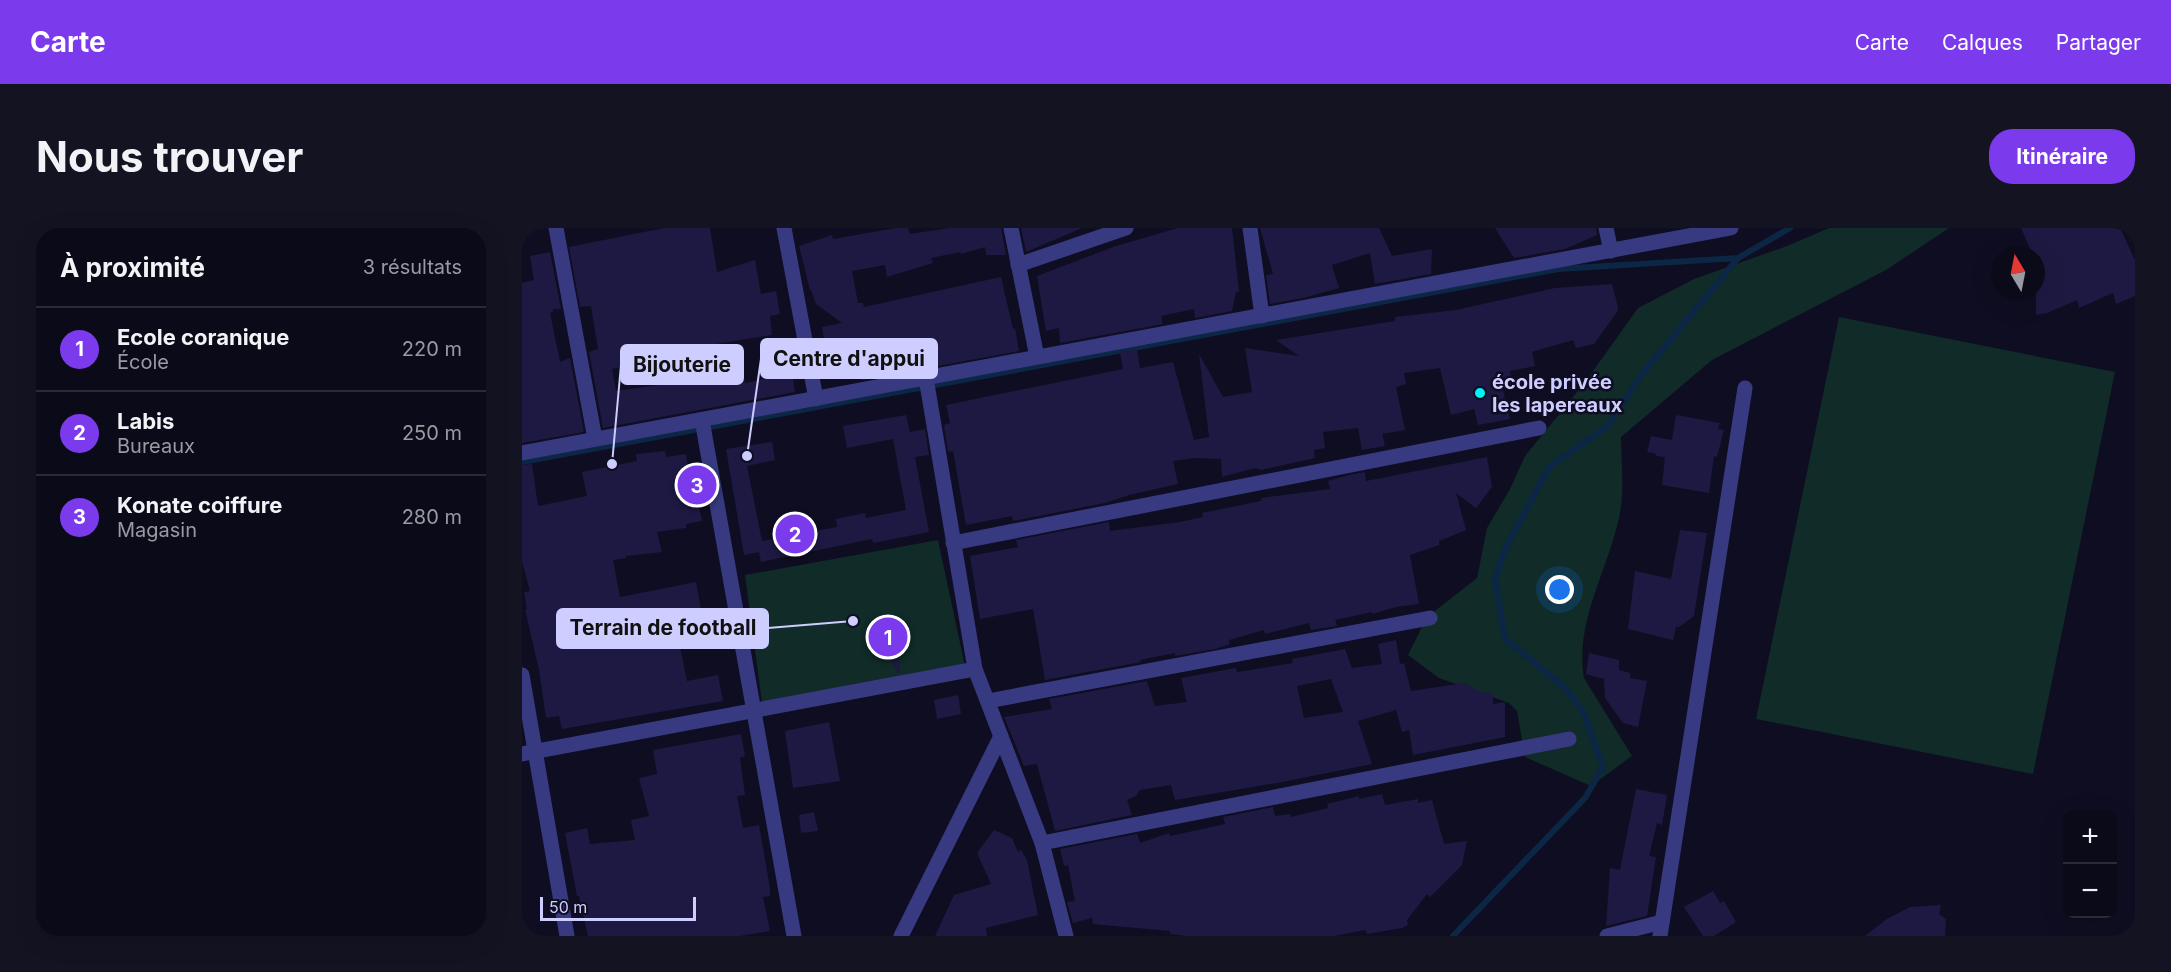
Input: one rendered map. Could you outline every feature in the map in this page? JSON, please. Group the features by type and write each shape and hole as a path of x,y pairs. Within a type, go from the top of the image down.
{"street":[{"path":"556,228 595,440"},
{"path":"784,228 816,399"},
{"path":"1011,228 1037,357"},
{"path":"1018,265 1125,228"},
{"path":"1250,228 1262,316"},
{"path":"1606,228 1611,251"},
{"path":"522,453 1731,228"},
{"path":"926,378 975,669 1042,843 1066,936"},
{"path":"1607,936 1661,929 1745,388"},
{"path":"702,420 794,936"},
{"path":"953,543 1539,428"},
{"path":"988,701 1430,618"},
{"path":"529,753 975,669"},
{"path":"522,675 529,753 567,936"},
{"path":"900,936 1001,736"},
{"path":"1042,843 1569,739"}],"green space":[{"path":"1829,228 1949,228 1886,270 1712,360 1621,437 1621,507 1610,550 1589,613 1582,656 1584,678 1632,756 1591,786 1525,757 1517,711 1509,703 1439,678 1408,655 1427,617 1477,578 1487,528 1510,489 1525,456 1583,385 1638,308 1694,279 1787,246"},
{"path":"1839,317 2115,372 2033,774 1756,719"},
{"path":"938,540 965,666 762,703 745,575"}],"building":[{"path":"664,228 710,228 717,272 755,260 761,294 776,291 780,314 770,316 772,335 721,343 612,369 616,391 743,373 745,383 792,373 795,392 603,428 589,352 598,349 591,306 580,307 569,247"},
{"path":"908,228 910,234 949,228 1001,228 1006,255 986,255 985,247 961,254 960,252 931,258 933,263 887,277 885,265 852,271 858,303 863,303 864,307 1001,277 1019,351 862,380 857,349 848,351 847,346 826,351 822,327 842,323 816,304 810,290 799,246 832,235 833,239"},
{"path":"1021,228 1082,228 1026,252"},
{"path":"1178,228 1232,228 1239,292 1236,292 1232,311 1195,318 1194,309 1161,316 1163,324 1060,343 1059,328 1046,331 1037,276 1116,246"},
{"path":"1260,228 1379,228 1392,256 1432,249 1431,274 1375,284 1370,253 1332,265 1339,288 1270,304 1266,275 1273,274"},
{"path":"1495,228 1596,228 1597,235 1565,249 1514,258"},
{"path":"2021,228 2120,228 2135,260 2135,296 2116,304 2113,293 2079,308 2077,300 2047,313 2036,315 2036,300 2045,300 2045,246 2029,246"},
{"path":"550,252 561,309 553,309 550,313 560,362 570,358 584,432 522,443 522,283 534,280 530,256"},
{"path":"1612,284 1618,307 1617,312 1594,344 1576,348 1573,340 1532,352 1535,366 1510,371 1511,380 1501,382 1510,419 1478,425 1474,409 1451,415 1440,368 1404,373 1406,384 1396,387 1405,430 1382,434 1385,446 1362,450 1358,428 1323,432 1325,448 1314,450 1315,458 1261,470 1255,468 1222,477 1221,459 1195,458 1173,461 1178,484 1105,503 1013,521 1012,516 966,525 953,451 948,452 944,425 950,423 946,405 1123,369 1120,352 1137,349 1140,368 1173,362 1194,440 1209,437 1199,354 1223,397 1252,392 1245,348 1299,356 1276,340 1395,321 1395,317 1456,310 1555,288"},
{"path":"906,415 910,432 925,429 929,455 915,457 929,532 873,543 872,539 761,562 759,552 744,555 726,449 772,442 775,460 747,466 762,541 837,527 836,519 865,513 866,518 906,510 893,439 847,448 843,426"},
{"path":"1676,415 1720,423 1718,429 1724,430 1717,457 1714,456 1709,493 1662,485 1665,457 1647,452 1651,436 1672,440"},
{"path":"665,451 666,457 686,454 691,485 695,483 698,488 702,505 699,506 702,521 686,524 686,528 657,532 662,552 626,556 626,558 613,560 620,597 696,582 705,632 678,637 687,681 718,675 723,701 562,729 559,716 546,718 539,670 525,609 527,609 524,592 530,591 522,562 522,465 532,464 538,506 587,496 582,472 637,461 636,454"},
{"path":"1487,457 1492,487 1476,508 1456,493 1466,530 1439,541 1439,545 1410,555 1419,604 1335,620 1337,626 1311,630 1309,623 1265,634 1264,630 1229,640 1230,644 1215,649 1175,656 1175,653 1140,660 1141,662 1045,680 1033,609 980,619 970,556 1018,547 1016,540 1109,522 1110,531 1180,522 1203,517 1202,513 1261,501 1261,498 1330,489 1328,481 1349,475 1365,472 1366,481"},
{"path":"1680,530 1707,533 1694,616 1676,627 1673,640 1628,629 1635,571 1671,579"},
{"path":"891,621 896,630 900,673 874,630"},
{"path":"1396,640 1400,664 1404,663 1411,691 1464,683 1481,692 1493,693 1493,704 1505,702 1505,737 1413,755 1409,730 1402,732 1396,710 1358,721 1372,764 1175,800 1171,785 1140,790 1136,796 1127,800 1132,815 1055,831 1037,764 1024,766 1004,717 1052,709 1049,699 1147,681 1155,706 1187,702 1181,678 1236,668 1237,672 1293,663 1292,659 1345,649 1352,668 1382,664 1378,644","holes":["1331,679 1343,712 1304,718 1297,686"]},
{"path":"1589,653 1619,660 1619,670 1630,673 1630,678 1647,681 1638,727 1623,723 1605,698 1604,679 1586,674"},
{"path":"958,695 961,714 937,719 934,700"},
{"path":"829,722 840,781 793,788 785,731"},
{"path":"741,734 745,756 740,758 745,795 737,796 743,828 759,825 770,888 770,896 763,897 770,931 740,936 588,936 579,896 577,896 565,833 587,828 590,844 635,840 631,820 649,816 639,778 657,774 653,750"},
{"path":"1636,789 1667,795 1662,825 1657,823 1649,856 1656,857 1647,916 1606,926 1610,868 1620,870"},
{"path":"1382,794 1385,805 1418,799 1418,803 1432,800 1444,844 1467,841 1462,865 1430,897 1427,894 1407,920 1408,925 1402,928 1367,934 1365,930 1334,936 1187,936 1170,934 1170,931 1093,924 1092,918 1073,923 1067,902 1075,901 1068,865 1064,866 1060,849 1137,834 1140,843 1169,833 1170,836 1225,824 1223,817 1273,807 1275,816 1290,814 1291,817 1328,808 1327,804 1359,796 1359,799"},
{"path":"814,812 818,831 801,833 799,815"},
{"path":"994,830 1012,838 1018,852 1021,850 1027,860 1038,915 986,928 987,936 935,936 954,895 991,884 977,853"},
{"path":"1713,891 1720,903 1724,901 1736,922 1714,936 1703,936 1684,907"},
{"path":"1941,905 1939,914 1946,919 1945,936 1865,936 1887,919 1910,907"}],"waterway":[{"path":"1453,936 1585,798 1603,767 1583,711 1562,685 1505,639 1495,579 1505,549 1549,467 1608,426 1641,375 1738,258 1790,228"},
{"path":"522,462 1558,269 1738,258"}],"place":[{"name":"école privée les lapereaux","path":"1480,393"},
{"name":"Centre d'appui","path":"747,456"},
{"name":"Bijouterie","path":"612,464"},
{"name":"Konate coiffure","path":"697,485"},
{"name":"Labis","path":"795,534"},
{"name":"Terrain de football","path":"853,621"},
{"name":"Ecole coranique","path":"888,637"}]}
